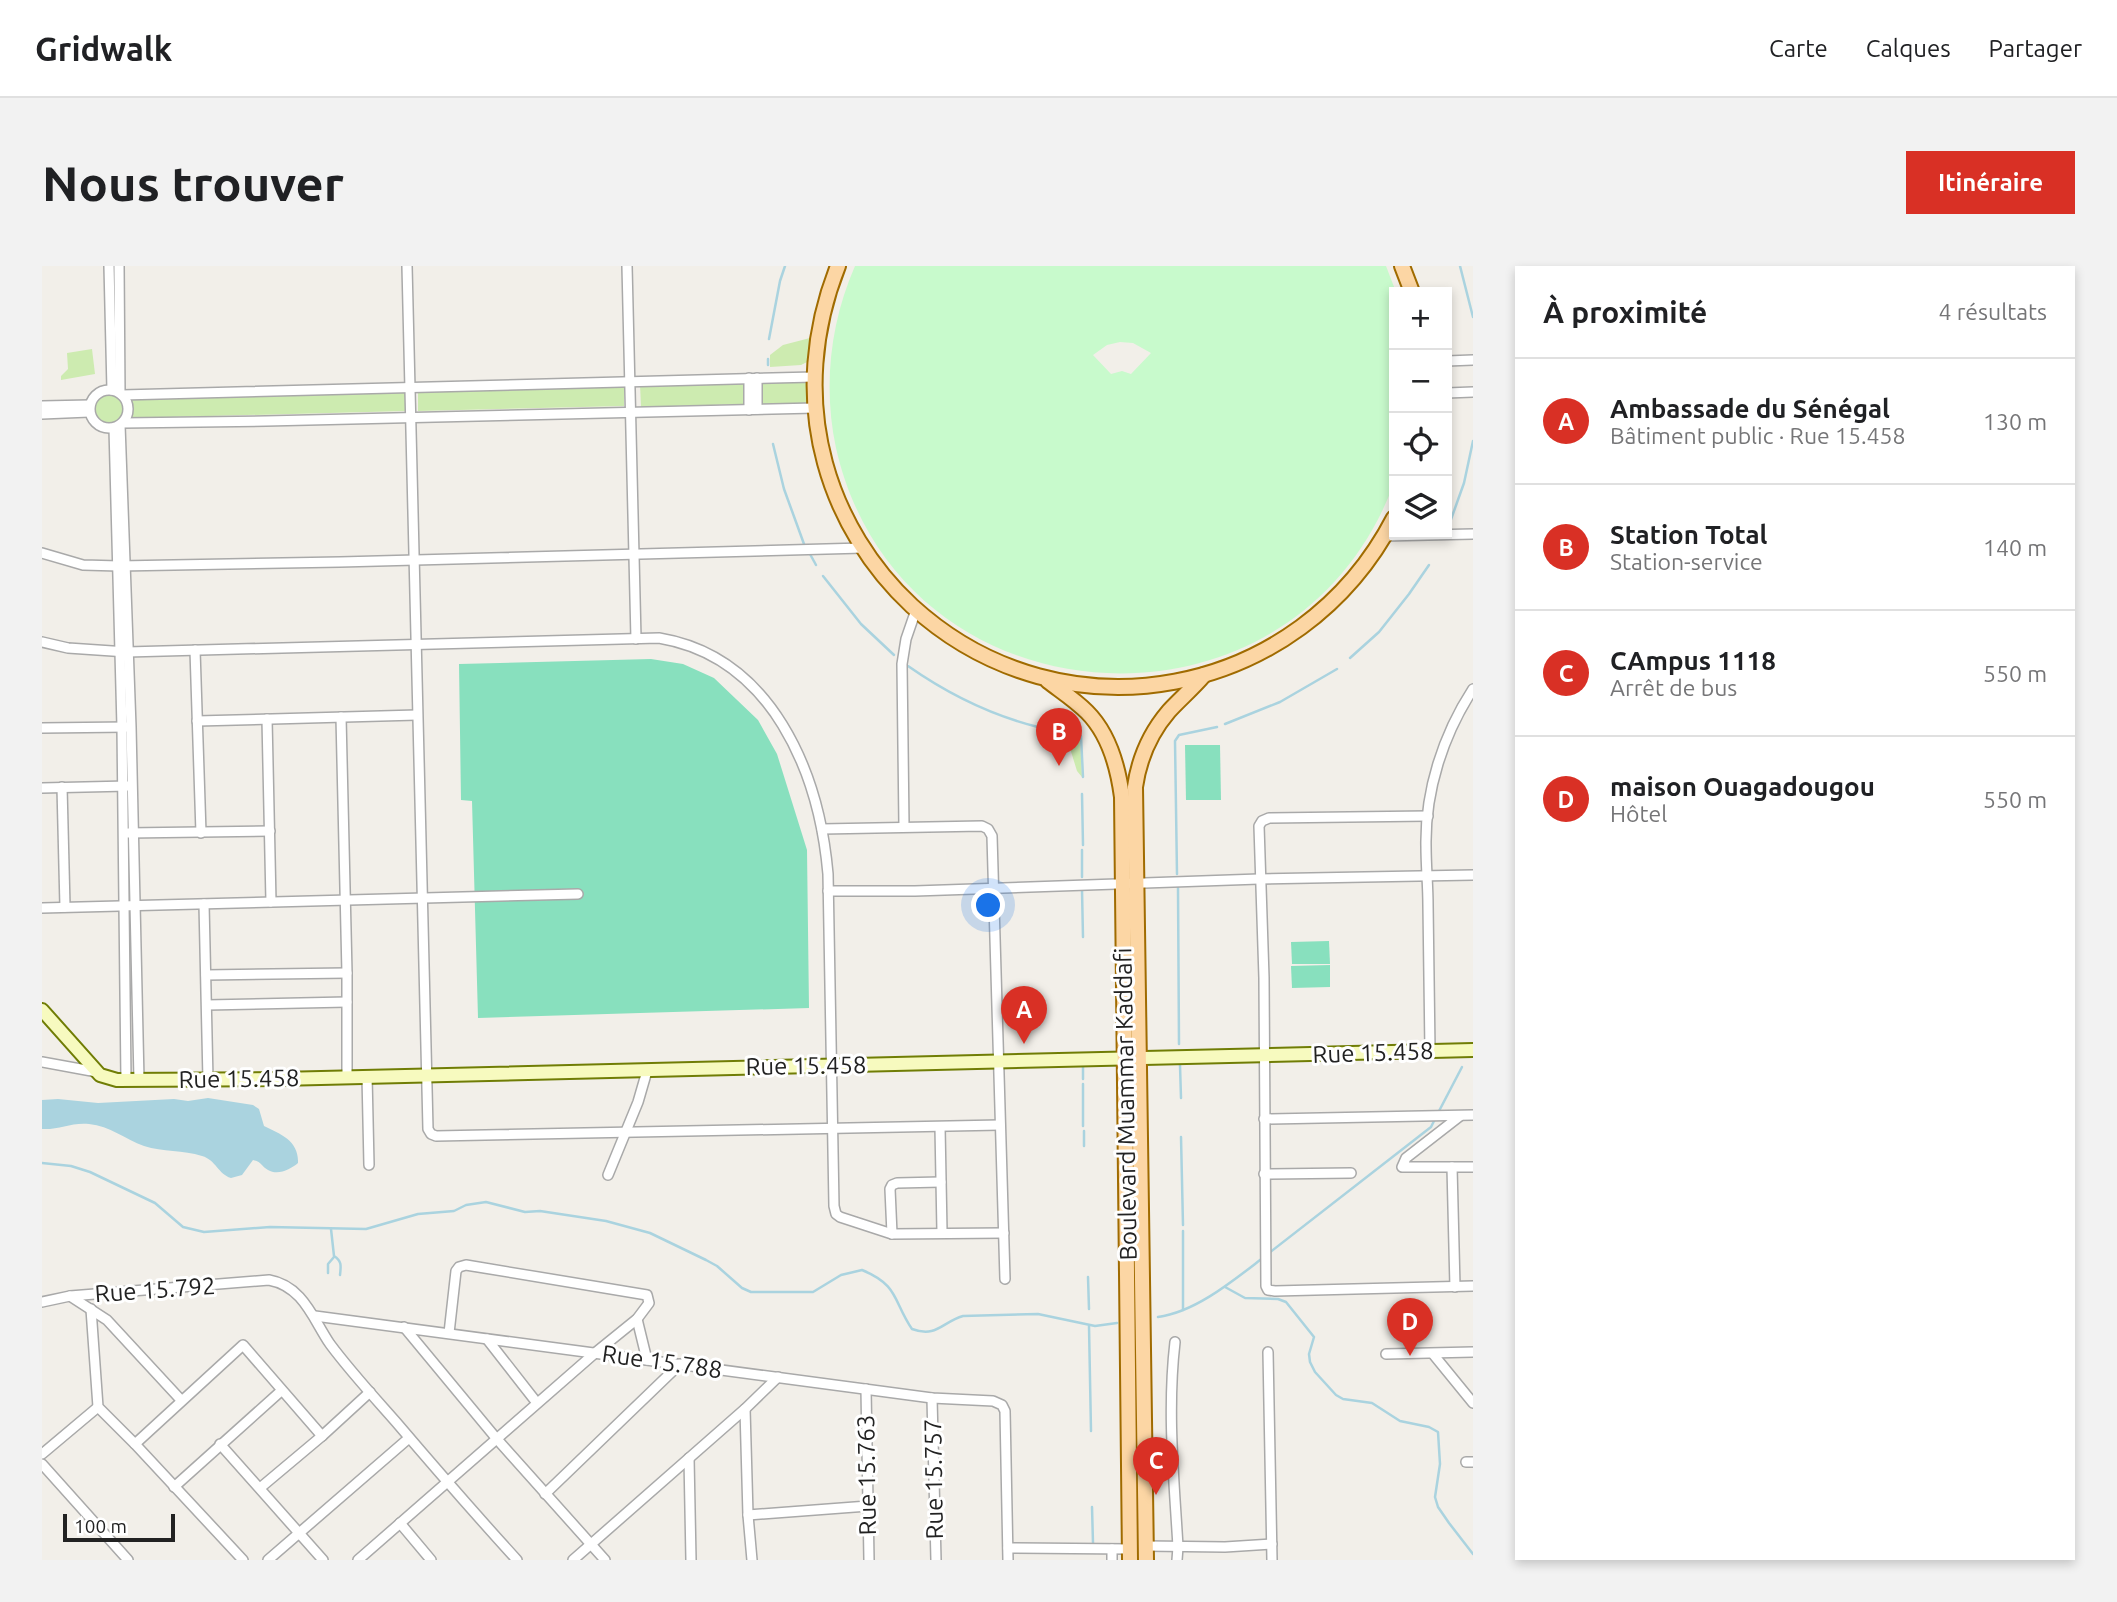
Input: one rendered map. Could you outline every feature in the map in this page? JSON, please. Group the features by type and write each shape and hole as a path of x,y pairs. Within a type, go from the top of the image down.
{"main road":[{"path":"838,266 821,319 814,377 815,408 822,450 842,511 863,548 887,581 916,610 949,635 1004,665 1044,678 1089,686 1159,685 1204,676 1256,656 1303,627 1352,581 1389,527"},
{"path":"1402,266 1410,287"},
{"name":"Boulevard Muammar Kaddafi","path":"1129,884 1135,787 1139,768 1149,741 1169,711 1204,676"},
{"name":"Boulevard Muammar Kaddafi","path":"1044,678 1090,716 1104,735 1116,766 1122,797 1129,884 1146,1553"},
{"path":"42,1010 97,1072"},
{"name":"Rue 15.458","path":"97,1072 110,1079 208,1080 1473,1050"},
{"name":"Boulevard Muammar Kaddafi","path":"1130,1555 1133,1060"}],"street":[{"path":"109,266 118,393 128,404 128,411 119,425 132,1080"},
{"path":"118,266 118,393"},
{"path":"407,266 421,898 428,1129 431,1134 1000,1125"},
{"path":"627,266 636,639"},
{"path":"1452,361 1473,360"},
{"path":"814,377 98,393 90,408 92,419 105,428 119,425 815,408"},
{"path":"753,378 753,409"},
{"path":"1452,393 1473,392"},
{"path":"42,407 90,408"},
{"path":"42,414 90,408"},
{"path":"1384,536 1473,534"},
{"path":"42,553 83,565 122,566 863,548"},
{"path":"904,826 902,664 906,639 916,610"},
{"path":"42,642 68,648 124,652 659,638 685,644 725,664 756,690 780,722 801,761 817,802 825,846 828,891 836,1214 892,1234 1004,1233"},
{"path":"195,650 201,833"},
{"path":"1430,1051 1426,845 1429,796 1439,759 1455,720 1473,689"},
{"path":"197,720 417,715"},
{"path":"341,717 347,1077"},
{"path":"267,719 271,902"},
{"path":"42,728 127,727"},
{"path":"42,788 127,787"},
{"path":"62,788 65,907"},
{"path":"1428,816 1269,818 1262,821 1259,827 1264,978 1267,1290 1473,1286"},
{"path":"822,830 982,826 989,830 992,836 1005,1279"},
{"path":"128,833 270,831"},
{"path":"828,891 1473,875"},
{"path":"42,908 578,894"},
{"path":"204,904 208,1080"},
{"path":"206,975 347,973"},
{"path":"207,1005 347,1002"},
{"path":"42,1062 97,1072"},
{"path":"608,1175 626,1133 647,1071"},
{"path":"367,1076 369,1165"},
{"path":"1264,1119 1473,1115"},
{"path":"1460,1116 1406,1158 1402,1165 1404,1168 1473,1167"},
{"path":"940,1126 942,1233"},
{"path":"1452,1167 1455,1287"},
{"path":"1264,1174 1351,1173"},
{"path":"892,1234 892,1185 941,1182"},
{"path":"358,1560 496,1438 637,1319 649,1303 647,1295 459,1266 456,1271 449,1334"},
{"name":"Rue 15.792","path":"42,1302 70,1296 269,1280 281,1282 292,1289 315,1316"},
{"path":"70,1296 114,1327 181,1400"},
{"path":"91,1309 98,1407 243,1560"},
{"path":"315,1316 329,1342 370,1392 517,1560"},
{"name":"Rue 15.788","path":"315,1316 932,1398 993,1401 1002,1405 1005,1411 1008,1548"},
{"path":"637,1319 647,1360"},
{"path":"404,1327 496,1438 605,1560"},
{"path":"487,1339 537,1403"},
{"path":"1175,1342 1171,1378 1171,1432 1177,1560"},
{"path":"135,1444 243,1345 322,1436"},
{"path":"1268,1352 1272,1560"},
{"path":"1386,1354 1473,1352"},
{"path":"1433,1354 1473,1403"},
{"path":"545,1493 680,1364"},
{"path":"573,1560 746,1409 778,1377"},
{"name":"Rue 15.763","path":"866,1389 869,1560"},
{"path":"174,1487 281,1391"},
{"path":"260,1488 370,1392"},
{"name":"Rue 15.757","path":"932,1398 936,1560"},
{"path":"42,1454 98,1407"},
{"path":"746,1409 751,1560"},
{"path":"268,1560 409,1438"},
{"path":"220,1444 324,1560"},
{"path":"689,1458 691,1560"},
{"path":"42,1464 128,1560"},
{"path":"748,1515 868,1506"},
{"path":"400,1523 431,1560"},
{"path":"1146,1553 1178,1547 1272,1544"},
{"path":"1008,1560 1008,1548 1112,1549 1130,1555"},
{"path":"1112,1549 1112,1560"}],"green space":[{"path":"855,266 1386,266 1394,287 1389,287 1389,492 1344,571 1274,632 1190,665 1101,673 1014,654 936,611 874,542 836,448 832,425 831,356 840,310","holes":["1120,342 1133,343 1151,353 1131,374 1122,371 1111,374 1093,355 1107,345"]},
{"path":"810,338 807,362 801,365 770,367 770,355 783,345"},
{"path":"92,349 95,374 61,380 61,376 68,369 67,353"},
{"path":"809,379 809,403 762,404 761,380"},
{"path":"746,381 747,404 641,407 640,384"},
{"path":"624,385 624,406 418,411 418,389"},
{"path":"406,388 406,411 132,418 130,395"},
{"path":"109,395 119,399 123,409 119,419 109,423 99,419 95,409 99,399"},
{"path":"651,659 683,664 714,678 758,720 777,754 807,850 809,1008 478,1018 472,801 461,800 459,664"},
{"path":"1048,729 1080,737 1082,777 1077,771 1069,745 1053,737"},
{"path":"1185,745 1220,745 1221,800 1186,800"},
{"path":"1329,941 1330,964 1292,964 1291,942"},
{"path":"1330,965 1330,987 1292,988 1291,966"}],"water":[{"path":"208,1098 253,1105 259,1109 264,1126 282,1135 296,1149 298,1163 280,1172 272,1172 253,1160 242,1175 231,1178 202,1156 144,1146 97,1125 77,1124 42,1129 42,1100 98,1103"}],"waterway":[{"path":"769,339 785,266"},
{"path":"1460,266 1473,317"},
{"path":"768,359 768,365"},
{"path":"1452,517 1464,483 1473,441"},
{"path":"773,444 784,489 804,544"},
{"path":"810,554 816,565"},
{"path":"1350,658 1379,632 1429,565"},
{"path":"823,576 861,624 894,655"},
{"path":"908,666 938,686 970,702 1038,727"},
{"path":"1225,724 1280,702 1337,669"},
{"path":"1177,874 1175,741 1179,735 1217,727"},
{"path":"1048,729 1081,736 1083,777"},
{"path":"1082,794 1083,845"},
{"path":"1082,850 1082,877"},
{"path":"1178,888 1179,1044"},
{"path":"1082,890 1083,937"},
{"path":"1180,1065 1181,1098"},
{"path":"1083,1066 1083,1079"},
{"path":"1438,1113 1462,1067"},
{"path":"1083,1084 1083,1126"},
{"path":"1269,1253 1431,1127 1435,1119"},
{"path":"1084,1131 1084,1146"},
{"path":"1181,1137 1183,1225"},
{"path":"42,1163 71,1166 90,1172 155,1203 183,1227 204,1232 270,1227 366,1229 418,1214 454,1211 466,1205 486,1202 525,1212 540,1211 606,1221 650,1233 717,1266 742,1288 751,1292 813,1292 841,1275 862,1270 889,1288 912,1329 921,1331 934,1330 963,1316 1038,1314 1095,1326 1117,1323"},
{"path":"331,1229 334,1256 340,1264 340,1275"},
{"path":"1183,1231 1183,1310"},
{"path":"328,1273 328,1264 334,1257"},
{"path":"1158,1317 1200,1302 1264,1257"},
{"path":"1088,1277 1089,1309"},
{"path":"1225,1287 1245,1298 1278,1299 1286,1302 1314,1337 1309,1354 1310,1362 1315,1372 1336,1395 1343,1399 1372,1403 1400,1421 1429,1427 1438,1432 1440,1464 1435,1497 1438,1507 1473,1554"},
{"path":"1089,1326 1091,1431"},
{"path":"1092,1507 1093,1543"}],"place":[{"name":"Station Total","path":"1059,766"},
{"name":"Ambassade du Sénégal","path":"1024,1044"},
{"name":"maison Ouagadougou","path":"1410,1356"},
{"name":"CAmpus 1118","path":"1156,1495"}]}
